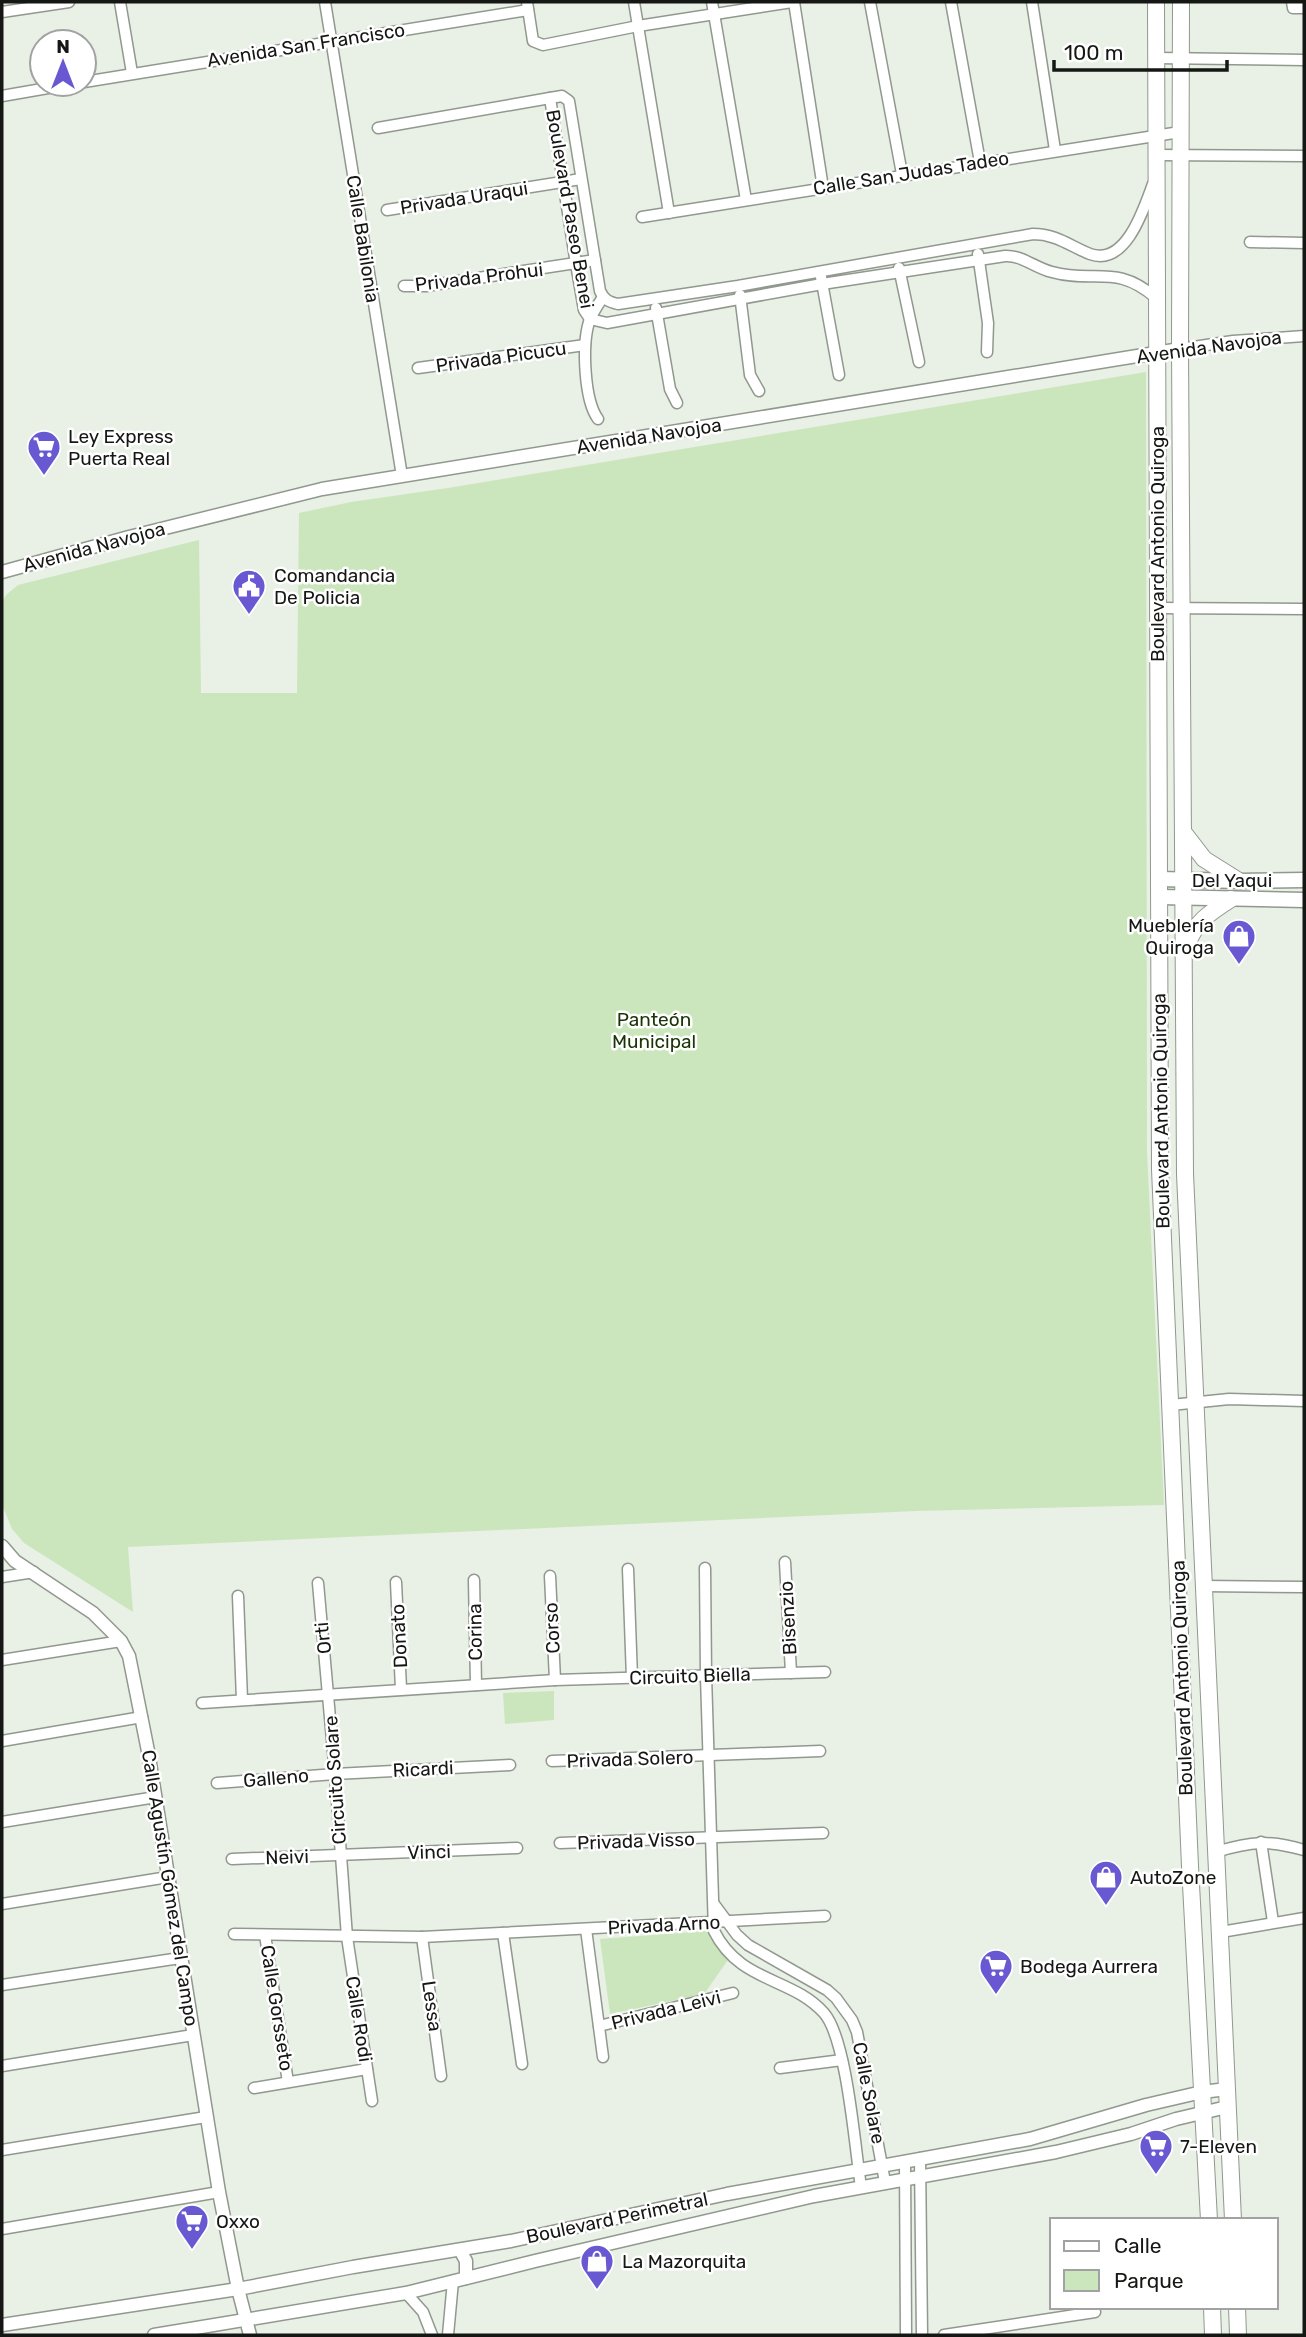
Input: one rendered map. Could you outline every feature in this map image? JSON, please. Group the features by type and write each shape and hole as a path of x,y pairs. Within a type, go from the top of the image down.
{"main road":[{"name":"Boulevard Antonio Quiroga","path":"1156,2 1160,1169 1209,2218"},
{"name":"Boulevard Antonio Quiroga","path":"1181,2 1180,349 1185,1174 1233,2218"},
{"path":"1183,832 1204,859 1239,881"},
{"name":"Del Yaqui","path":"1160,879 1304,880"},
{"name":"Del Yaqui","path":"1160,897 1304,900"},
{"path":"1184,953 1192,931 1203,919 1231,899"},
{"path":"1212,2309 1213,2335"},
{"path":"1237,2309 1238,2335"}],"street":[{"path":"2,12 69,2"},
{"path":"120,2 132,73"},
{"name":"Calle Babilonia","path":"325,2 402,476"},
{"path":"634,2 669,212"},
{"path":"528,6 533,41 543,45 713,8 793,2 823,188"},
{"path":"870,2 902,174"},
{"path":"951,2 980,162"},
{"path":"1032,2 1055,150"},
{"path":"1292,2 1293,8 1304,8"},
{"name":"Avenida San Francisco","path":"98,79 528,6"},
{"path":"713,8 746,200"},
{"path":"1156,58 1304,60"},
{"path":"2,96 28,91"},
{"name":"Boulevard Paseo Benei","path":"1113,253 1094,255 1055,237 1043,234 1020,235 738,286 618,304 609,302 603,297 595,260 569,101 562,96 550,99 584,310 590,319 607,323 822,284 1012,256 1064,275 1112,275 1136,283 1156,298"},
{"path":"378,128 550,99"},
{"name":"Calle San Judas Tadeo","path":"642,217 1180,132"},
{"path":"1156,155 1304,156"},
{"path":"1112,275 1113,253 1123,245 1140,218 1156,174"},
{"name":"Privada Uraqui","path":"387,210 581,179"},
{"path":"1250,242 1304,243"},
{"path":"976,245 989,323 987,352"},
{"path":"897,258 919,362"},
{"name":"Privada Prohui","path":"404,286 426,286 595,260"},
{"path":"820,271 839,375"},
{"path":"738,286 750,375 759,391"},
{"path":"598,419 590,404 585,345 590,319 603,297"},
{"path":"654,298 670,389 677,404"},
{"name":"Avenida Navojoa","path":"5,569 287,497 402,476 1180,349 1233,341 1304,336"},
{"name":"Privada Picucu","path":"418,368 585,345"},
{"path":"2,581 5,569"},
{"path":"1157,608 1304,609"},
{"path":"1171,1405 1197,1401 1304,1401"},
{"name":"Calle Agustín Gómez del Campo","path":"2,1546 15,1561 93,1614 121,1642 129,1656 156,1797 219,2192 238,2290 250,2335"},
{"name":"Bisenzio","path":"785,1562 791,1673"},
{"path":"705,1568 714,1905 712,1922"},
{"path":"628,1569 632,1678"},
{"path":"2,1577 34,1572"},
{"name":"Corso","path":"550,1576 555,1680"},
{"name":"Corina","path":"474,1580 476,1685"},
{"name":"Donato","path":"396,1582 401,1689"},
{"name":"Orti","path":"318,1583 328,1694"},
{"path":"1203,1586 1304,1587"},
{"path":"238,1596 242,1700"},
{"path":"2,1660 121,1642"},
{"name":"Circuito Biella","path":"555,1680 825,1672"},
{"name":"Circuito Solare","path":"347,1937 328,1694 555,1680"},
{"path":"202,1703 328,1694"},
{"path":"2,1741 142,1717"},
{"name":"Privada Solero","path":"552,1761 820,1751"},
{"name":"Ricardi","path":"335,1773 510,1765"},
{"name":"Galleno","path":"217,1783 335,1773"},
{"path":"2,1822 156,1797"},
{"name":"Privada Visso","path":"559,1843 823,1833"},
{"path":"1216,1852 1261,1842 1282,1843 1304,1850"},
{"path":"1261,1842 1273,1922"},
{"name":"Vinci","path":"341,1856 517,1848"},
{"name":"Neivi","path":"232,1859 341,1856"},
{"path":"2,1904 168,1877"},
{"name":"Calle Solare","path":"714,1905 748,1945 827,1990 852,2020 857,2032 885,2182"},
{"name":"Privada Arno","path":"503,1933 824,1916"},
{"path":"1221,1932 1304,1918"},
{"name":"Calle Solare","path":"712,1922 720,1943 728,1952 748,1969 815,2005 824,2013 833,2028 842,2060 861,2187"},
{"path":"586,1929 603,2057"},
{"path":"234,1934 422,1937 503,1933 522,2064"},
{"name":"Calle Gorsseto","path":"265,1935 288,2082"},
{"name":"Calle Rodi","path":"347,1937 372,2101"},
{"name":"Lessa","path":"422,1937 442,2076"},
{"path":"2,1985 180,1958"},
{"path":"771,1981 779,1964"},
{"name":"Privada Leivi","path":"599,2026 733,1993"},
{"path":"833,2028 852,2020"},
{"path":"2,2066 193,2035"},
{"path":"780,2068 842,2060"},
{"path":"254,2088 367,2069"},
{"name":"Boulevard Perimetral","path":"2,2325 238,2290 353,2267 460,2250 727,2194 1030,2139 1202,2092 1227,2089"},
{"path":"848,2095 869,2091"},
{"name":"Boulevard Perimetral","path":"154,2335 406,2293 712,2219 885,2182 1055,2152 1227,2107"},
{"path":"2,2150 206,2116"},
{"path":"920,2158 922,2335"},
{"path":"905,2161 906,2335"},
{"path":"2,2229 219,2192"},
{"path":"712,2219 727,2194"},
{"path":"448,2335 459,2280 467,2268 460,2250"},
{"path":"906,2281 923,2282"},
{"path":"406,2293 423,2312 432,2335"},
{"path":"944,2335 1095,2312"}],"green space":[{"name":"Panteón Municipal","path":"1146,372 1147,1152 1164,1505 916,1511 128,1547 133,1612 24,1543 12,1529 2,1504 2,602 6,595 18,585 199,540 201,693 297,693 299,513 351,502"},
{"path":"554,1691 554,1720 505,1724 503,1693"},
{"path":"706,1931 728,1960 704,1994 610,2014 600,1939"}],"place":[{"name":"Ley Express Puerta Real","path":"44,477"},
{"name":"Comandancia De Policia","path":"249,616"},
{"name":"Mueblería Quiroga","path":"1239,966"},
{"name":"AutoZone","path":"1106,1907"},
{"name":"Bodega Aurrera","path":"996,1996"},
{"name":"7-Eleven","path":"1156,2176"},
{"name":"Oxxo","path":"192,2251"},
{"name":"La Mazorquita","path":"597,2291"}]}
